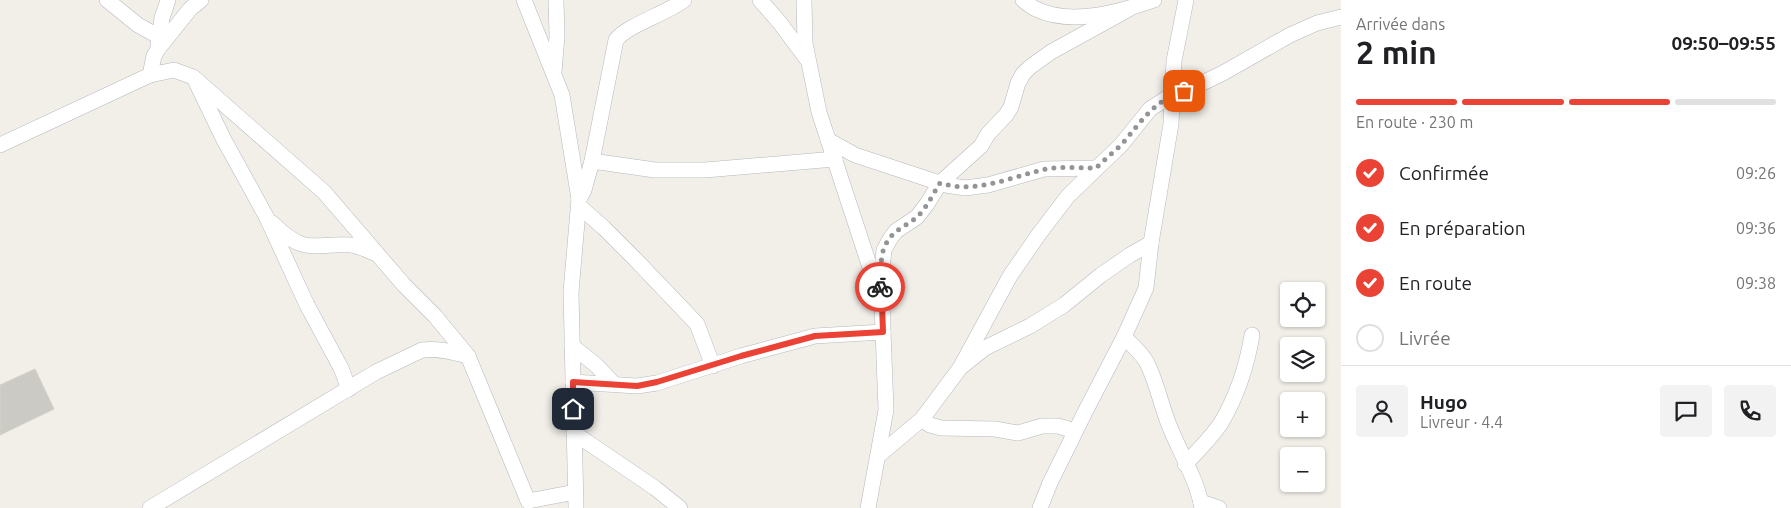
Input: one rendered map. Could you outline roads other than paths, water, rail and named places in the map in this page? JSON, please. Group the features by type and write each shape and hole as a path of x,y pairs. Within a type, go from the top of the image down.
{"street":[{"path":"107,0 161,41"},
{"path":"161,41 162,18 168,0"},
{"path":"150,75 154,56 161,41 190,9 201,0"},
{"path":"524,0 562,95 579,203 571,292 576,508"},
{"path":"554,76 557,36 556,0"},
{"path":"579,203 592,161 616,40 624,32 663,14 684,0"},
{"path":"760,0 780,23 810,64"},
{"path":"804,0 805,44 819,112 882,304 886,410 868,508"},
{"path":"1023,0 1035,9 1057,16 1091,16 1129,9"},
{"path":"879,296 884,250 896,231 917,217 940,183 981,146 988,134 1011,107 1018,83 1023,74 1030,67 1060,47 1129,9 1154,0"},
{"path":"1040,508 1146,288 1151,243 1172,124 1174,61 1186,0"},
{"path":"878,456 922,419 960,368 1010,276 1068,196 1121,145 1150,109 1173,94 1194,87 1223,73 1260,51 1317,22 1341,17"},
{"path":"0,145 150,75 174,70 193,77 324,192 404,285 435,316 468,356 523,504 576,492"},
{"path":"193,77 223,138 267,218 307,305 349,389"},
{"path":"828,140 855,155 940,183 965,188 988,185 1044,169 1096,168"},
{"path":"592,161 655,170 680,170 778,165 834,159"},
{"path":"579,203 697,324 713,366"},
{"path":"267,218 294,242 305,247 353,245 378,255"},
{"path":"960,368 985,348 1030,326 1064,305 1101,275 1151,243"},
{"path":"573,382 637,386 657,382 815,336 883,332"},
{"path":"1185,464 1207,441 1221,422 1240,385 1252,335"},
{"path":"1124,337 1140,352 1147,362 1185,464 1195,481 1202,505 1218,508"},
{"path":"572,346 596,365 614,384"},
{"path":"150,508 260,440 376,372 422,350 450,351 468,356"},
{"path":"922,419 941,428 995,429 1018,433 1042,426 1058,426 1076,431"},
{"path":"574,433 655,488 680,508"}]}
